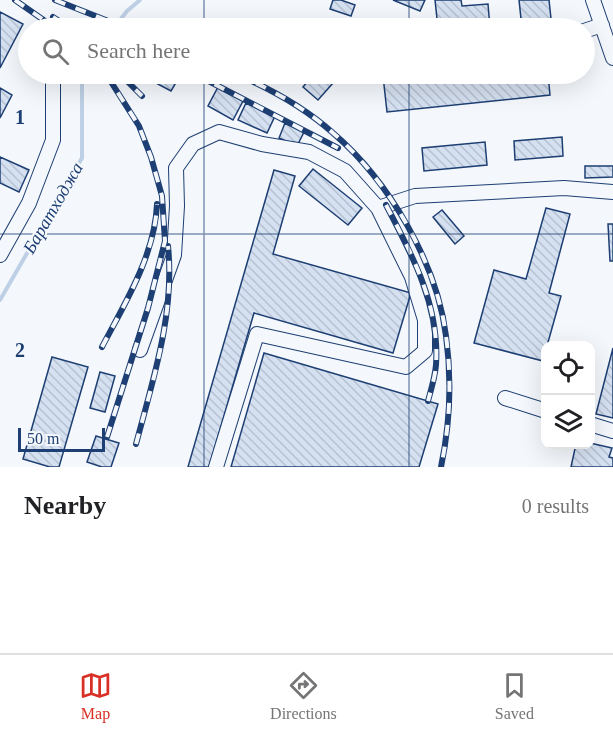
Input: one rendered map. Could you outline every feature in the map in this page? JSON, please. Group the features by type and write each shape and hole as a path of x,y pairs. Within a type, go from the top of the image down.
{"street":[{"path":"593,0 613,58"},
{"path":"595,27 602,25"},
{"path":"0,255 29,203 53,140 53,84"},
{"path":"141,350 174,255 177,168 193,144 219,132 262,144 309,152 345,171 378,208 412,277 425,320 425,351 406,368 257,334 216,467"},
{"path":"378,208 415,196 564,188 613,192"},
{"path":"505,398 541,409"},
{"path":"595,425 613,431"}],"building":[{"path":"333,0 355,5 351,16 330,9"},
{"path":"393,0 425,0 420,11"},
{"path":"435,0 461,0 462,6 488,4 489,18 437,18"},
{"path":"519,0 549,0 551,18 521,18"},
{"path":"0,12 18,21 18,34 0,68"},
{"path":"158,84 175,84 171,91"},
{"path":"306,84 332,84 318,100 303,87"},
{"path":"384,84 549,84 550,95 387,112"},
{"path":"218,87 243,101 233,120 208,106"},
{"path":"0,88 12,95 0,118"},
{"path":"246,103 275,116 267,133 238,120"},
{"path":"285,123 304,132 297,146 279,138"},
{"path":"562,137 563,156 515,160 514,141"},
{"path":"485,142 487,165 424,171 422,148"},
{"path":"0,157 29,170 19,192 0,183"},
{"path":"585,166 613,166 613,177 585,178"},
{"path":"313,169 362,208 348,225 299,186"},
{"path":"274,170 295,176 273,254 411,293 393,353 254,313 209,467 188,467"},
{"path":"546,208 570,214 549,293 561,296 548,341 541,341 541,360 474,343 494,270 526,279"},
{"path":"442,210 464,236 455,244 433,217"},
{"path":"608,224 613,224 613,261 610,261"},
{"path":"613,348 613,418 596,414"},
{"path":"264,353 438,404 419,467 231,467"},
{"path":"52,357 88,367 59,467 50,467 23,459"},
{"path":"100,372 115,376 105,412 90,408"},
{"path":"96,436 119,443 111,467 102,467 87,462"},
{"path":"595,444 612,448 609,457 613,458 613,467 571,467 575,449 595,449"}],"waterway":[{"name":"Баратходжа","path":"122,18 140,0"},
{"name":"Баратходжа","path":"0,300 82,158 82,84"}],"railway":[{"path":"15,0 41,18"},
{"path":"55,0 101,18"},
{"path":"107,437 148,308 165,241 162,196 151,157 139,126 112,84"},
{"path":"130,84 142,96"},
{"path":"214,84 338,148"},
{"path":"258,84 311,115 354,153 391,199 421,252 441,308 446,336 449,402 441,467"},
{"path":"102,347 145,260 151,242 157,204"},
{"path":"386,205 423,282 434,323 436,365 428,401"},
{"path":"136,444 161,346 168,296 168,246"}]}
